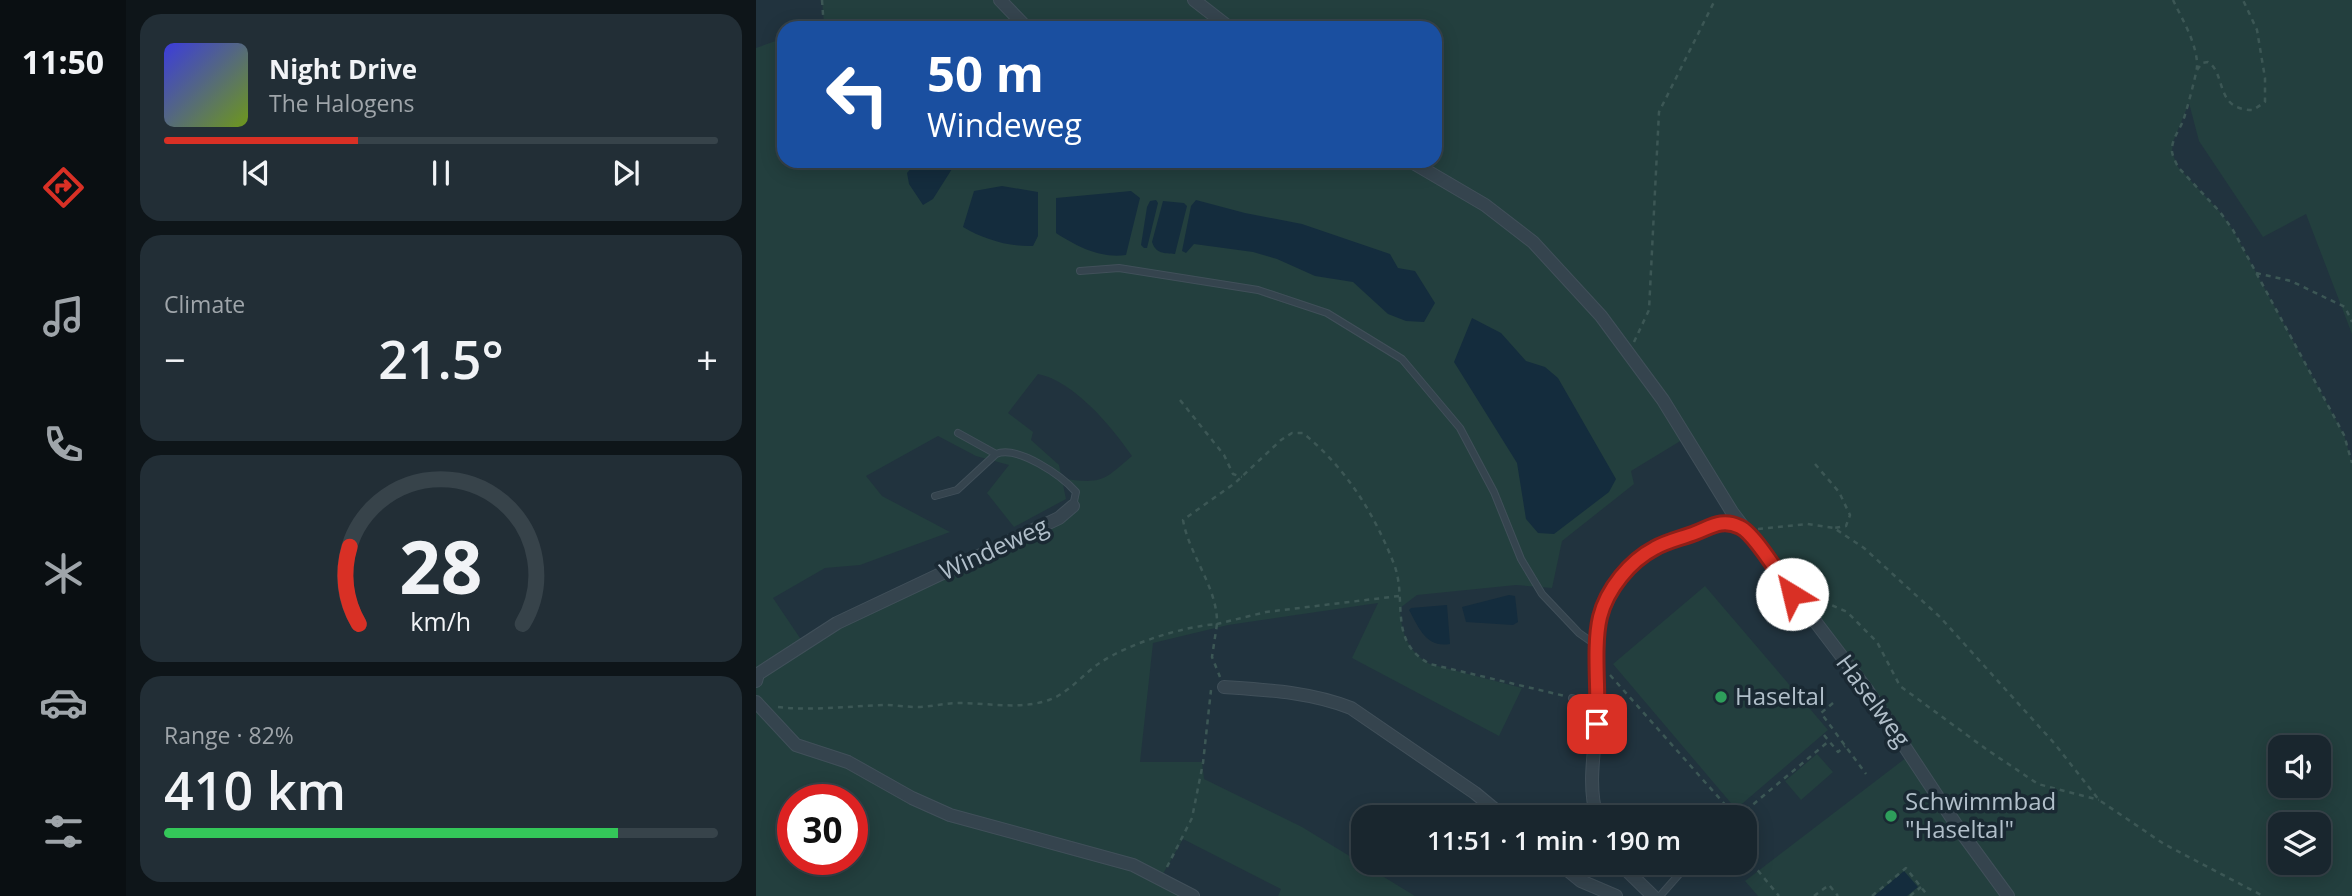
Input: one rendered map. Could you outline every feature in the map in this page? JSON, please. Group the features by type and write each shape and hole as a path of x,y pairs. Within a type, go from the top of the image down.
{"street":[{"path":"1000,0 1020,21"},
{"path":"1194,0 1221,21"},
{"name":"Haselweg","path":"1422,168 1485,205 1533,242 1601,316 1662,400 1732,512 1868,691 1959,830 2008,896"},
{"path":"1712,524 1718,507 1719,493"},
{"name":"Windeweg","path":"756,681 758,674 837,624 1059,518 1073,506"},
{"path":"1594,805 1592,795 1600,616 1614,587 1633,563 1657,546 1712,524 1732,524 1746,530"},
{"path":"1224,687 1284,691 1330,700 1351,708 1489,805"},
{"path":"756,702 796,745 848,762 912,798 950,815 1121,862 1193,896"},
{"path":"1574,875 1581,881 1616,896"},
{"path":"1630,875 1653,896"}],"lane":[{"path":"1080,271 1119,268 1258,290 1327,313 1402,359 1460,428 1494,492 1521,559 1542,594 1579,633 1598,646"},
{"path":"935,496 957,490 979,473 996,454 958,433"},
{"name":"Windeweg","path":"996,454 1002,451 1012,453 1060,475 1076,492 1073,506"},
{"path":"1572,698 1610,708 1623,719"},
{"path":"1660,896 1678,875"}],"path":[{"path":"821,0 823,21"},
{"path":"1629,354 1649,310 1659,112 1716,0"},
{"path":"2173,0 2196,56 2197,70 2172,152 2178,167 2233,230 2344,435 2352,463"},
{"path":"2197,70 2202,63 2213,65 2223,94 2238,107 2253,110 2265,102 2265,78 2258,30 2243,0"},
{"path":"2256,273 2291,281 2324,296 2345,307 2352,322"},
{"path":"1180,400 1224,455 1233,474 1241,477"},
{"path":"1160,880 1192,818 1203,763 1210,690 1224,687 1212,657 1217,624 1212,597 1185,532 1183,520 1241,477 1292,433 1303,433 1328,456 1363,499 1395,567 1400,584 1400,621 1405,638 1419,658 1430,664 1572,698"},
{"path":"1746,530 1807,524 1834,528 1846,526 1850,514 1839,492 1815,464"},
{"path":"1834,528 1864,548 1940,617 2054,743 2099,800 2164,844 2263,896"},
{"path":"1792,594 1810,596 1847,612 1877,642 1900,686 2038,784 2099,800"},
{"path":"766,711 777,707 917,707 956,703 1028,705 1051,700 1117,652 1188,629 1266,612 1399,596"},
{"path":"1610,676 1724,805"},
{"path":"1833,704 1821,713 1866,774"},
{"path":"1824,735 1838,752 1845,746"},
{"path":"1750,805 1829,741"},
{"path":"1872,896 1906,868 1928,896"},
{"path":"1757,869 1779,896"},
{"path":"1814,896 1829,885 1838,896"},
{"path":"1910,896 1921,887"}],"green space":[{"path":"822,0 2352,0 2352,334 2306,214 2263,237 2199,141 2189,103 2173,142 2172,152 2178,167 2233,230 2344,435 2352,463 2352,896 2013,896 1682,440 1631,471 1634,484 1562,541 1552,588 1516,585 1417,595 1400,608 1407,641 1422,659 1430,664 1522,688 1499,736 1352,658 1378,603 1228,625 1153,643 1140,762 1202,762 1204,779 1302,827 1351,857 1351,875 1381,875 1415,896 1278,896 1281,889 1183,839 1160,879 1193,896 756,896 756,48 777,40 777,168 1442,168 1442,21 824,21","holes":["1038,374 1052,378 1091,407 1132,456 1102,478 1088,481 1065,479 1076,492 1073,506 804,644 773,598 825,568 860,565 950,532 882,496 866,476 938,436 976,456 1009,465 987,493 1014,527 1066,499 1059,465 1031,440 1033,432 1008,413"]},
{"name":"Haseltal","path":"1705,586 1828,730 1741,805 1733,805 1613,664"},
{"path":"1817,754 1833,772 1801,800 1785,781"},
{"name":"Schwimmbad \"Haseltal\"","path":"1911,754 2008,896 1758,896 1745,881 1757,875 1757,872"}],"water":[{"path":"911,168 953,168 933,199 923,205 909,184 907,173"},
{"path":"1002,186 1038,192 1038,236 1033,246 996,241 963,227 974,191"},
{"path":"1131,191 1140,198 1126,255 1098,253 1080,247 1056,233 1056,198"},
{"path":"1156,200 1158,203 1147,248 1144,248 1141,245 1147,207 1150,201"},
{"path":"1196,200 1302,224 1390,254 1398,268 1415,271 1435,303 1424,322 1406,321 1388,314 1353,282 1315,276 1277,259 1253,252 1194,244 1186,253 1182,251 1191,206"},
{"path":"1163,201 1184,203 1187,206 1175,254 1158,251 1152,242"},
{"path":"1472,318 1501,333 1526,361 1545,367 1558,378 1616,479 1609,492 1554,534 1538,533 1526,519 1517,463 1454,362"},
{"path":"1509,595 1515,596 1518,622 1513,625 1466,622 1462,607"},
{"path":"1447,605 1450,644 1435,643 1424,635 1409,610"},
{"path":"1904,871 1918,887 1907,896 1874,896"}],"place":[{"name":"Haseltal","path":"1721,697"},
{"name":"Schwimmbad \"Haseltal\"","path":"1891,816"}],"route":[{"path":"1597,724 1600,616 1614,587 1633,563 1657,546 1712,524 1732,524 1746,530 1792,594"}]}
